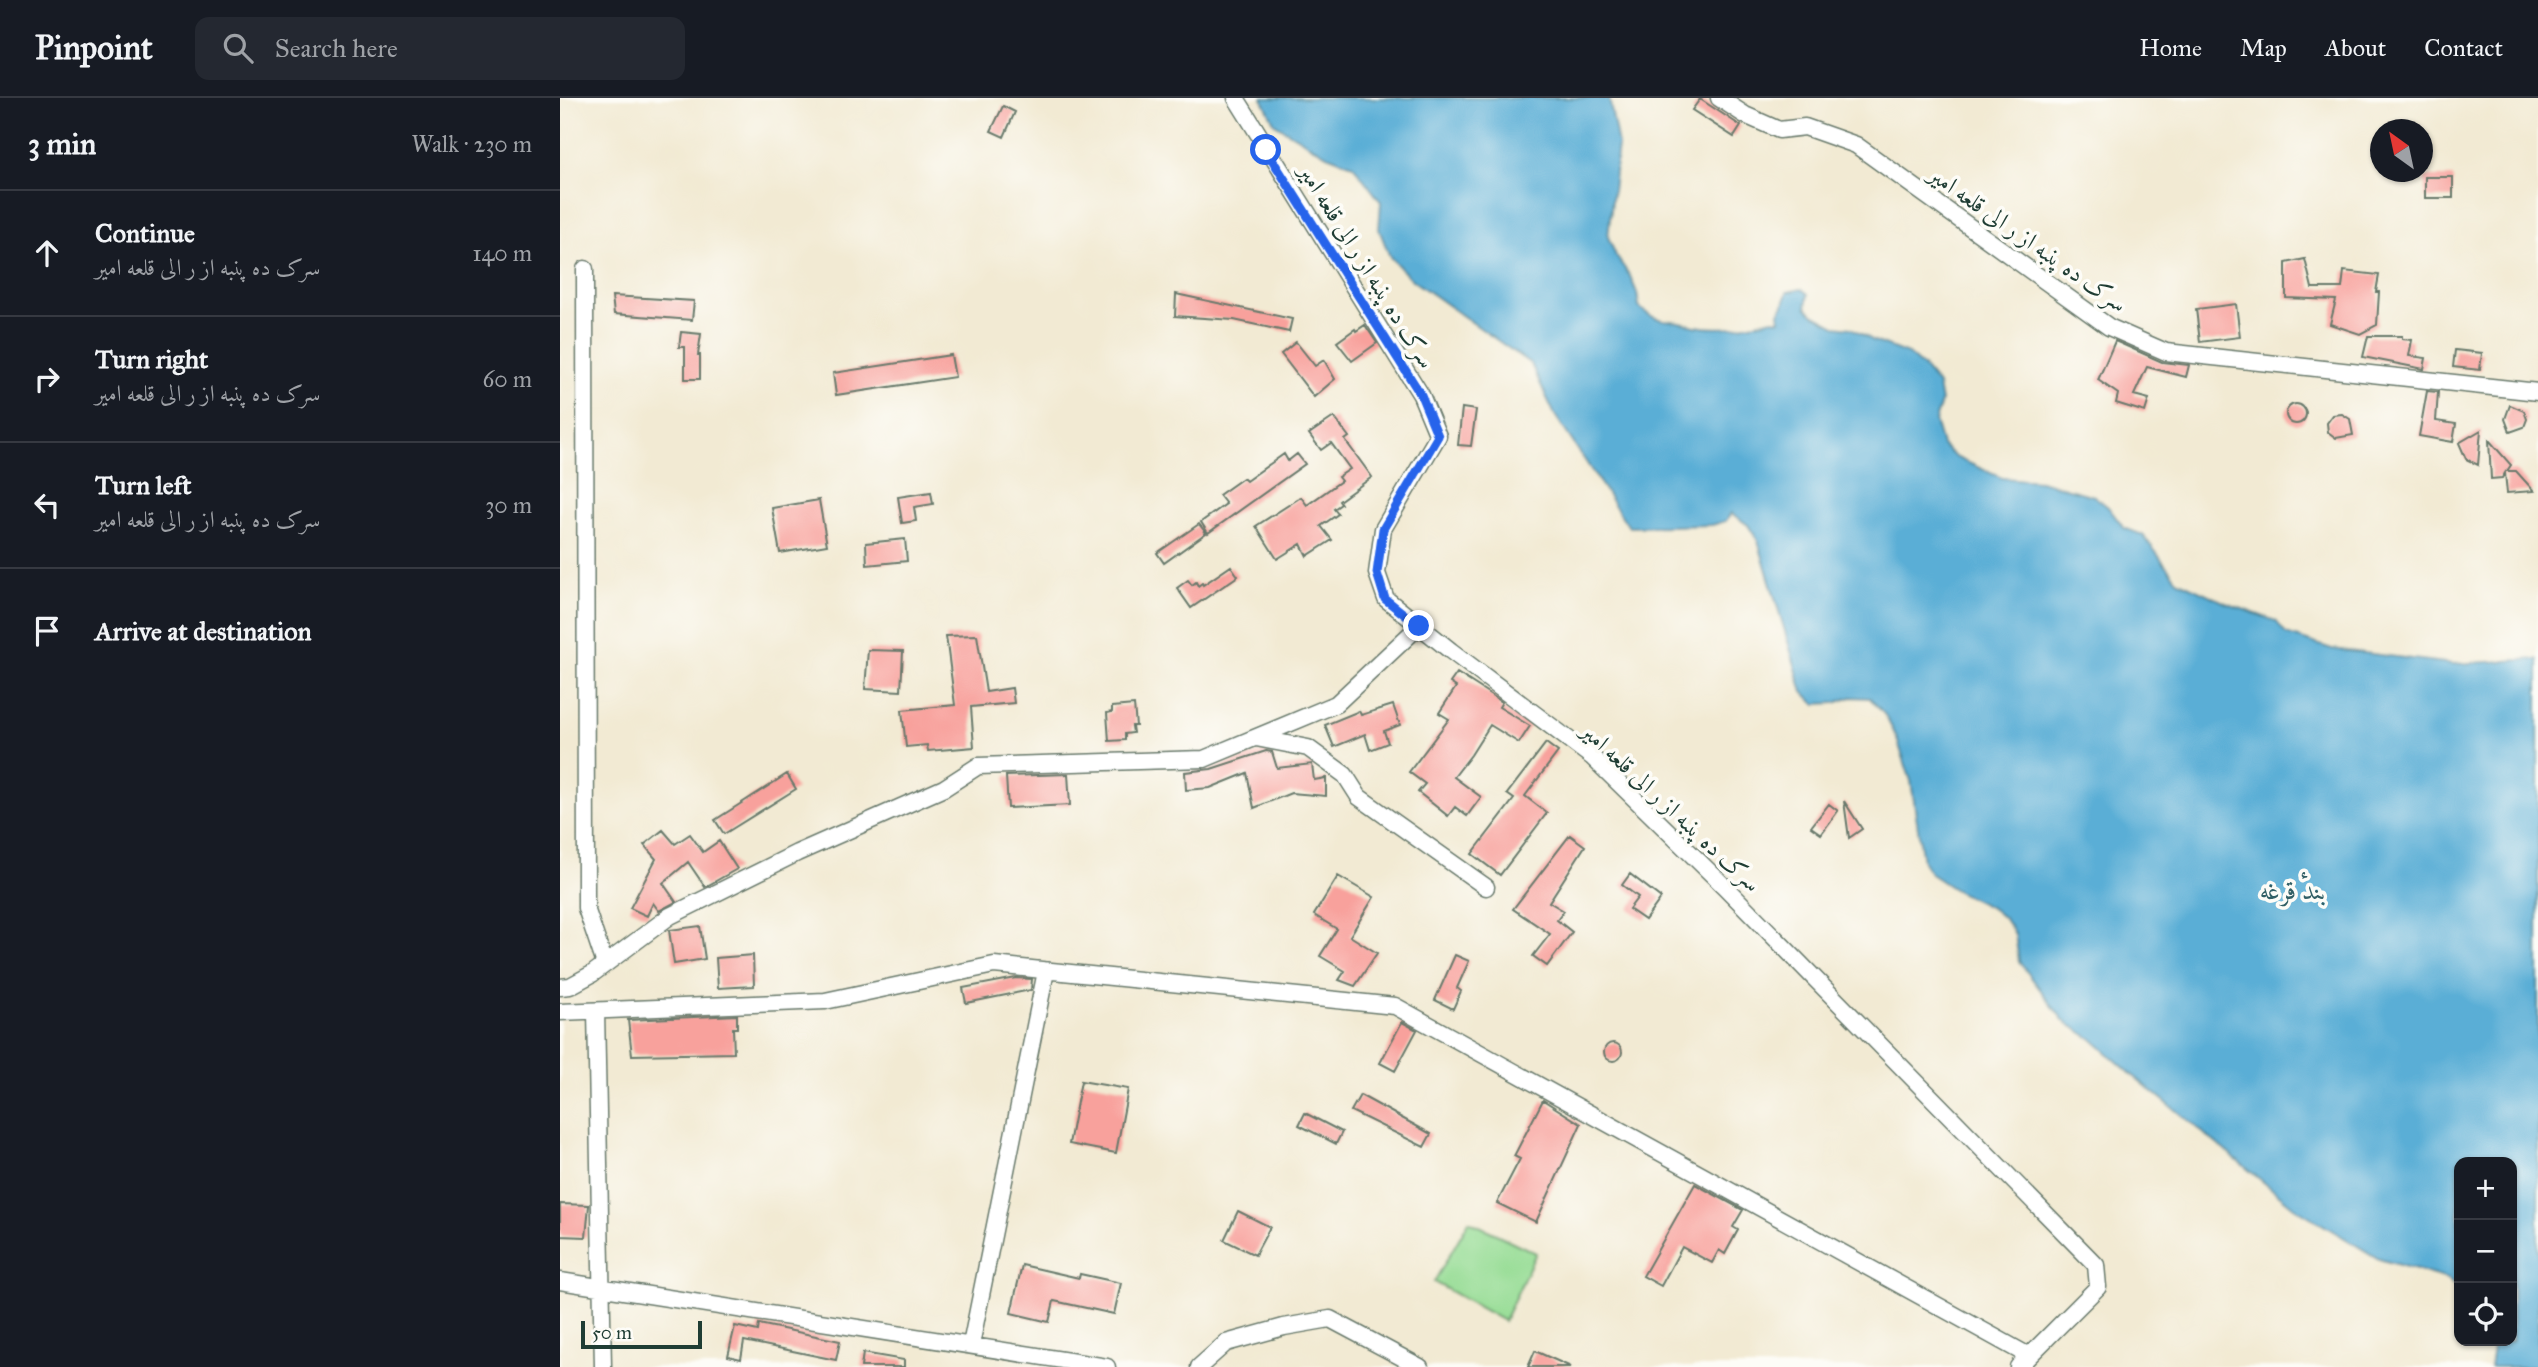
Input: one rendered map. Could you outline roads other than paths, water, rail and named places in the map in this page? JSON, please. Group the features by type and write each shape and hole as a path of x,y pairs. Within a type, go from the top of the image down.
{"street":[{"name":"سرک ده پنبه از ر الی قلعه امیر","path":"1236,98 1421,395 1438,436 1383,529 1377,573 1385,599 1592,757 1725,887 2096,1265 2098,1287 2024,1362"},
{"name":"سرک ده پنبه از ر الی قلعه امیر","path":"1719,98 1745,115 1779,131 1805,127 1856,145 2109,327 2166,352 2538,392"},
{"path":"585,269 586,908 605,964"},
{"path":"560,988 570,986 605,964 670,916 797,853 944,788 978,766 1204,759 1336,704 1419,626"},
{"path":"1256,738 1308,748 1345,775 1359,797 1486,887"},
{"path":"560,1012 825,1001 994,965 1395,1006 2024,1362"},
{"path":"971,1345 1046,971"},
{"path":"596,1011 603,1367"},
{"path":"560,1281 1107,1367"},
{"path":"1199,1367 1226,1343 1284,1327 1330,1320 1420,1367"}],"water":[{"name":"بندٔ قرغه","path":"1262,98 1609,98 1618,145 1608,237 1616,256 1630,276 1639,307 1649,315 1662,320 1715,328 1780,320 1779,312 1787,292 1802,289 1808,294 1806,307 1813,314 1835,326 1851,328 1874,341 1908,354 1925,369 1938,385 1941,402 1935,421 1942,445 1955,457 2002,478 2040,481 2094,496 2108,507 2124,528 2143,535 2177,580 2226,603 2276,621 2286,634 2332,649 2453,664 2538,659 2538,1367 2490,1367 2493,1346 2517,1346 2517,1157 2454,1157 2454,1285 2447,1279 2379,1259 2294,1207 2092,1039 2064,1021 2019,961 2015,934 2005,919 1993,909 1955,890 1931,874 1923,862 1911,781 1896,736 1885,715 1870,698 1851,697 1835,703 1815,704 1803,692 1758,541 1748,525 1731,513 1726,521 1712,525 1629,527 1555,415 1531,364 1412,280 1390,257 1379,229 1381,202 1353,165 1327,155 1275,124"}]}
